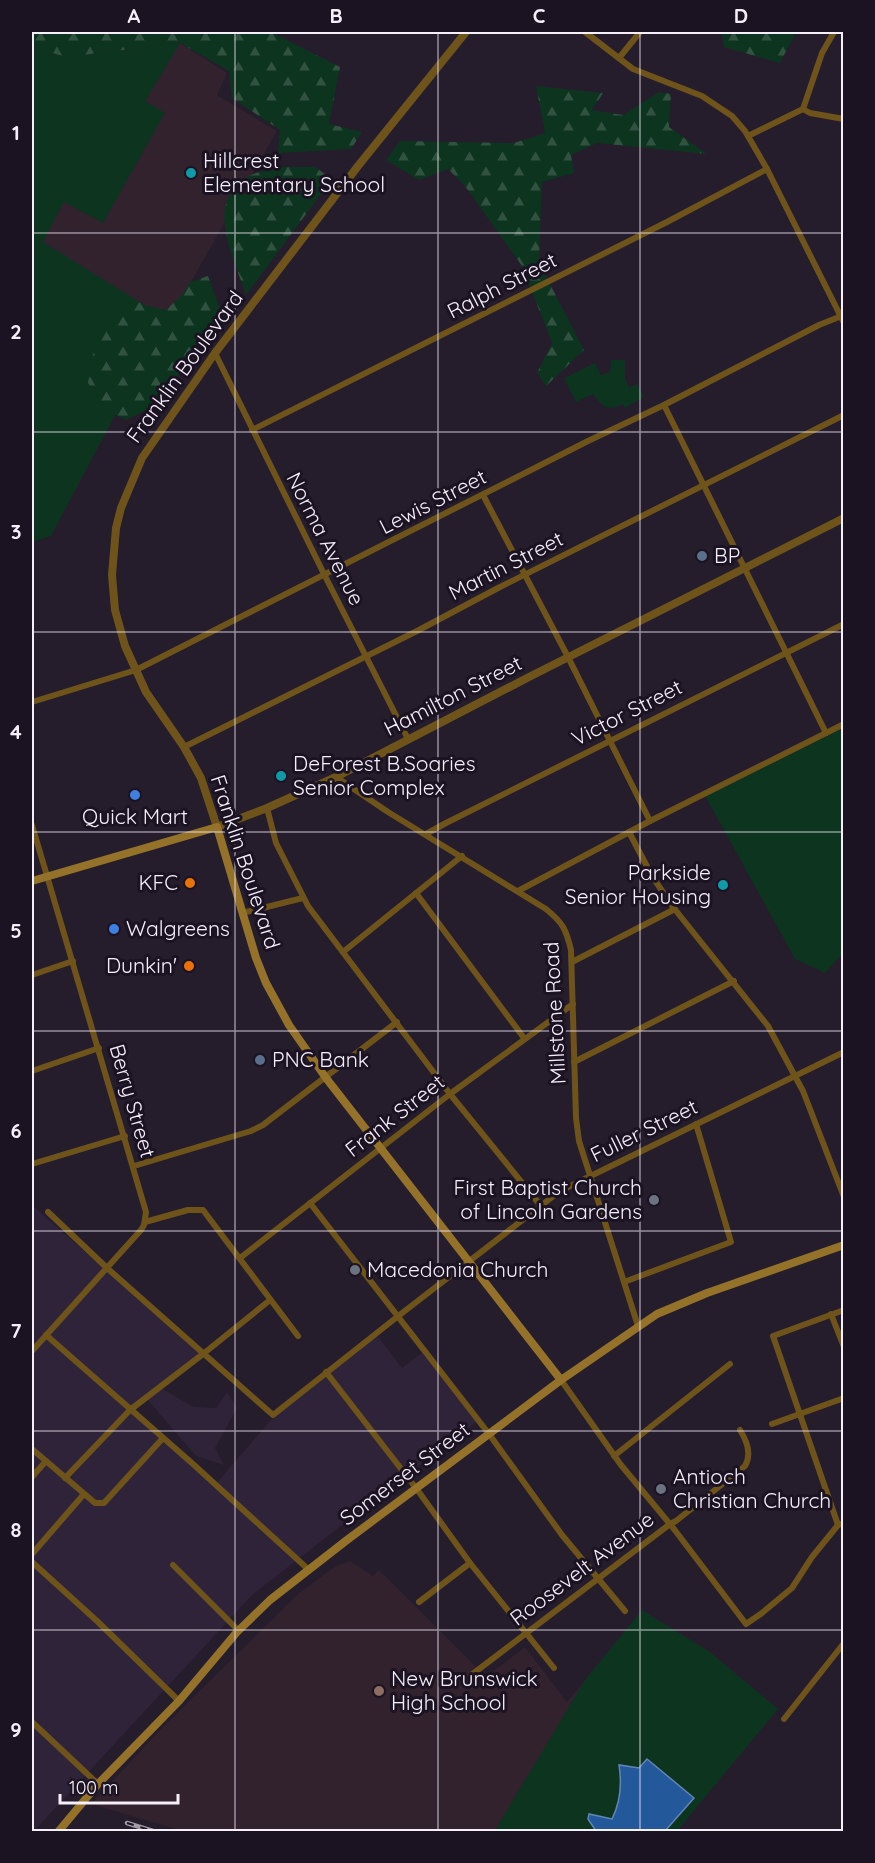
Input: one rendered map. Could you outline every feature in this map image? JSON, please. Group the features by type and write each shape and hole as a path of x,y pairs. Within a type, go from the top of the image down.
{"main road":[{"name":"Hamilton Street","path":"32,882 217,827"},
{"name":"Franklin Boulevard","path":"217,827 256,958 266,983 289,1025 326,1078 561,1380"},
{"name":"Somerset Street","path":"58,1832 98,1784 179,1701 237,1632 270,1600 416,1488 561,1380 657,1314 707,1293 843,1245"}],"street":[{"name":"Franklin Boulevard","path":"217,827 206,792 184,747 146,692 125,646 116,610 112,575 116,528 121,508 142,458 215,353 358,166 466,32"},
{"path":"585,32 633,69 702,96 732,116 748,136 767,170 842,318"},
{"path":"619,58 640,32"},
{"path":"748,136 803,109 819,61 834,32"},
{"path":"803,109 810,113 843,119"},
{"name":"Ralph Street","path":"252,430 767,170"},
{"name":"Lewis Street","path":"32,702 136,670 819,325 842,318"},
{"name":"Norma Avenue","path":"215,353 408,739"},
{"path":"664,405 826,733"},
{"name":"Martin Street","path":"184,747 843,416"},
{"path":"483,495 526,574 650,821"},
{"name":"Hamilton Street","path":"217,827 267,808 336,777 843,518"},
{"name":"Victor Street","path":"426,834 843,624"},
{"path":"518,891 650,821 843,724"},
{"name":"Millstone Road","path":"336,777 546,909 567,929 572,962 577,1130 589,1176 638,1326"},
{"path":"267,808 276,843 285,857 303,898 450,1094 541,1206"},
{"name":"Berry Street","path":"32,825 134,1166 146,1212 145,1222"},
{"path":"629,832 652,876 675,909 768,1026 795,1076 820,1133 843,1197"},
{"path":"343,952 462,856"},
{"path":"416,893 524,1038"},
{"path":"242,912 303,898"},
{"path":"572,962 675,909"},
{"path":"32,975 73,961"},
{"path":"574,1062 734,981"},
{"name":"Frank Street","path":"240,1258 450,1094 573,1004"},
{"path":"134,1166 251,1131 276,1116 397,1022"},
{"path":"32,1071 99,1048"},
{"name":"Fuller Street","path":"203,1354 273,1415 560,1191 843,1052"},
{"path":"624,1282 731,1242 696,1124"},
{"path":"32,1164 125,1136"},
{"path":"310,1203 489,1434 562,1535 625,1611"},
{"path":"32,1351 141,1230 145,1222 188,1210 203,1210 298,1336"},
{"path":"48,1212 203,1354"},
{"path":"64,1478 130,1410 270,1300"},
{"path":"561,1380 614,1456 670,1524 746,1624 792,1588 812,1557 841,1524 799,1414 773,1336 843,1310"},
{"path":"831,1314 843,1347"},
{"path":"46,1335 164,1438 309,1570"},
{"path":"614,1456 730,1364"},
{"path":"326,1372 416,1488 470,1563 554,1668"},
{"path":"772,1424 843,1398"},
{"name":"Roosevelt Avenue","path":"466,1679 676,1521 748,1462 748,1446 740,1430"},
{"path":"32,1449 95,1503 104,1503 164,1438"},
{"path":"32,1477 46,1461"},
{"path":"32,1554 84,1494"},
{"path":"32,1562 179,1701"},
{"path":"419,1602 470,1563"},
{"path":"173,1565 236,1628 237,1632"},
{"path":"784,1719 843,1643"},
{"path":"32,1722 98,1784"}],"shaded area":[{"path":"180,43 227,73 217,95 277,131 114,417 51,536 32,542 32,47 66,57"},
{"path":"32,1205 201,1355 161,1388 193,1407 216,1408 227,1392 237,1408 215,1448 224,1465 196,1456 147,1399 133,1410 215,1485 276,1414 375,1333 402,1368 422,1353 477,1421 391,1485 253,1594 33,1832"},
{"name":"New Brunswick High School","path":"350,1561 373,1576 379,1570 486,1677 525,1647 567,1702 642,1610 710,1652 778,1709 677,1831 186,1832 91,1804 160,1730 299,1593 336,1566"}],"green space":[{"path":"32,32 271,32 340,67 329,124 362,132 351,149 278,153 280,130 232,98 229,71 180,43 66,57 32,47"},
{"path":"721,32 796,32 780,63 724,47"},
{"path":"180,43 145,101 165,113 103,223 64,202 43,242 162,316 114,417 51,536 32,542 32,47 66,57"},
{"path":"536,86 603,93 592,110 623,115 659,92 671,94 669,127 707,154 597,143 571,155 574,173 542,182 539,263 584,350 546,386 537,373 552,343 522,266 465,186 448,169 419,180 386,160 400,141 514,143 545,133"},
{"path":"283,167 315,167 332,179 246,295 229,247 225,214 228,199 236,186 251,175"},
{"path":"208,276 223,318 154,406 126,420 104,409 88,383 91,361 104,319 126,297 166,310 182,295 190,282"},
{"path":"611,360 625,360 625,379 629,387 637,384 644,397 625,408 623,404 614,408 606,407 593,394 576,402 564,378 595,363 601,375 610,372"},
{"path":"843,728 843,953 825,973 795,959 705,796"},
{"path":"642,1610 710,1652 778,1709 677,1831 494,1832 585,1680"}],"water":[{"path":"647,1759 694,1798 665,1831 596,1831 588,1819 589,1814 612,1819 620,1792 619,1765 639,1768"}],"railway":[{"path":"127,1823 156,1832"}],"place":[{"name":"Hillcrest Elementary School","path":"191,173"},
{"name":"BP","path":"702,556"},
{"name":"DeForest B.Soaries Senior Complex","path":"281,776"},
{"name":"Quick Mart","path":"135,795"},
{"name":"KFC","path":"190,883"},
{"name":"Parkside Senior Housing","path":"723,885"},
{"name":"Walgreens","path":"114,929"},
{"name":"Dunkin'","path":"189,966"},
{"name":"PNC Bank","path":"260,1060"},
{"name":"First Baptist Church of Lincoln Gardens","path":"654,1200"},
{"name":"Macedonia Church","path":"355,1270"},
{"name":"Antioch Christian Church","path":"661,1489"},
{"name":"New Brunswick High School","path":"379,1691"}]}
